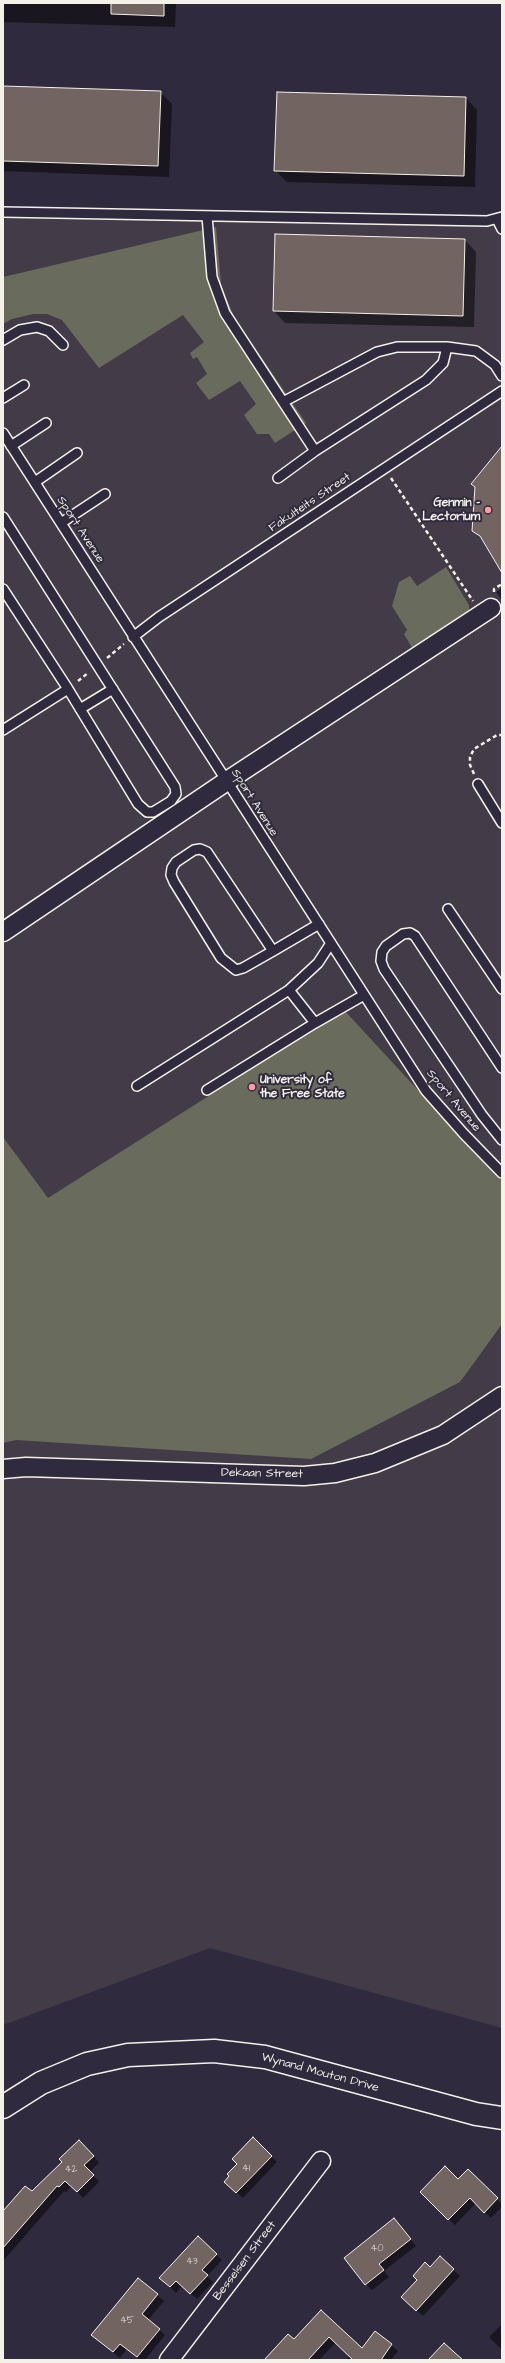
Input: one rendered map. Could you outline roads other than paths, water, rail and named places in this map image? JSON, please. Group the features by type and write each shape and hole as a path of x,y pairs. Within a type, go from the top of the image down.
{"street":[{"path":"3,932 227,781 486,611"},
{"name":"Dekaan Street","path":"3,1469 26,1467 304,1476 335,1473 375,1463 443,1435 502,1396"},
{"name":"Wynand Mouton Drive","path":"3,2108 41,2083 87,2064 128,2055 214,2051 265,2057 468,2112 502,2118"},
{"name":"Besselsen Street","path":"170,2360 321,2161"}],"lane":[{"path":"3,212 487,221 499,218 502,229"},
{"path":"207,216 212,277 225,314 315,451"},
{"path":"3,340 20,330 37,327 49,331 64,345"},
{"path":"283,402 386,348 447,348 476,351 495,365 502,376"},
{"path":"278,478 315,451 426,380 443,363 447,348"},
{"path":"3,398 24,385"},
{"name":"Fakulteits Street","path":"133,637 384,468 502,391"},
{"path":"11,446 46,423"},
{"name":"Sport Avenue","path":"3,433 426,1091 464,1134 502,1173"},
{"path":"35,482 77,453"},
{"path":"61,523 105,494"},
{"path":"3,516 175,787 176,794 171,801 153,812 147,812 142,808 68,689 3,589"},
{"path":"3,730 68,689"},
{"path":"80,709 113,689"},
{"path":"478,784 502,823"},
{"path":"273,950 207,852 200,849 194,850 176,862 172,868 171,875 174,882 221,958 229,966 236,970 243,968 319,924"},
{"path":"448,909 502,989"},
{"path":"502,1068 415,936 410,933 403,934 386,946 382,952 381,960 384,969 482,1115 502,1140"},
{"path":"137,1086 289,990 318,963 331,943"},
{"path":"289,990 315,1023"},
{"path":"206,1090 315,1023 364,995"}],"place":[{"name":"Genmin - Lectorium","path":"488,510"},
{"name":"University of the Free State","path":"252,1087"}]}
